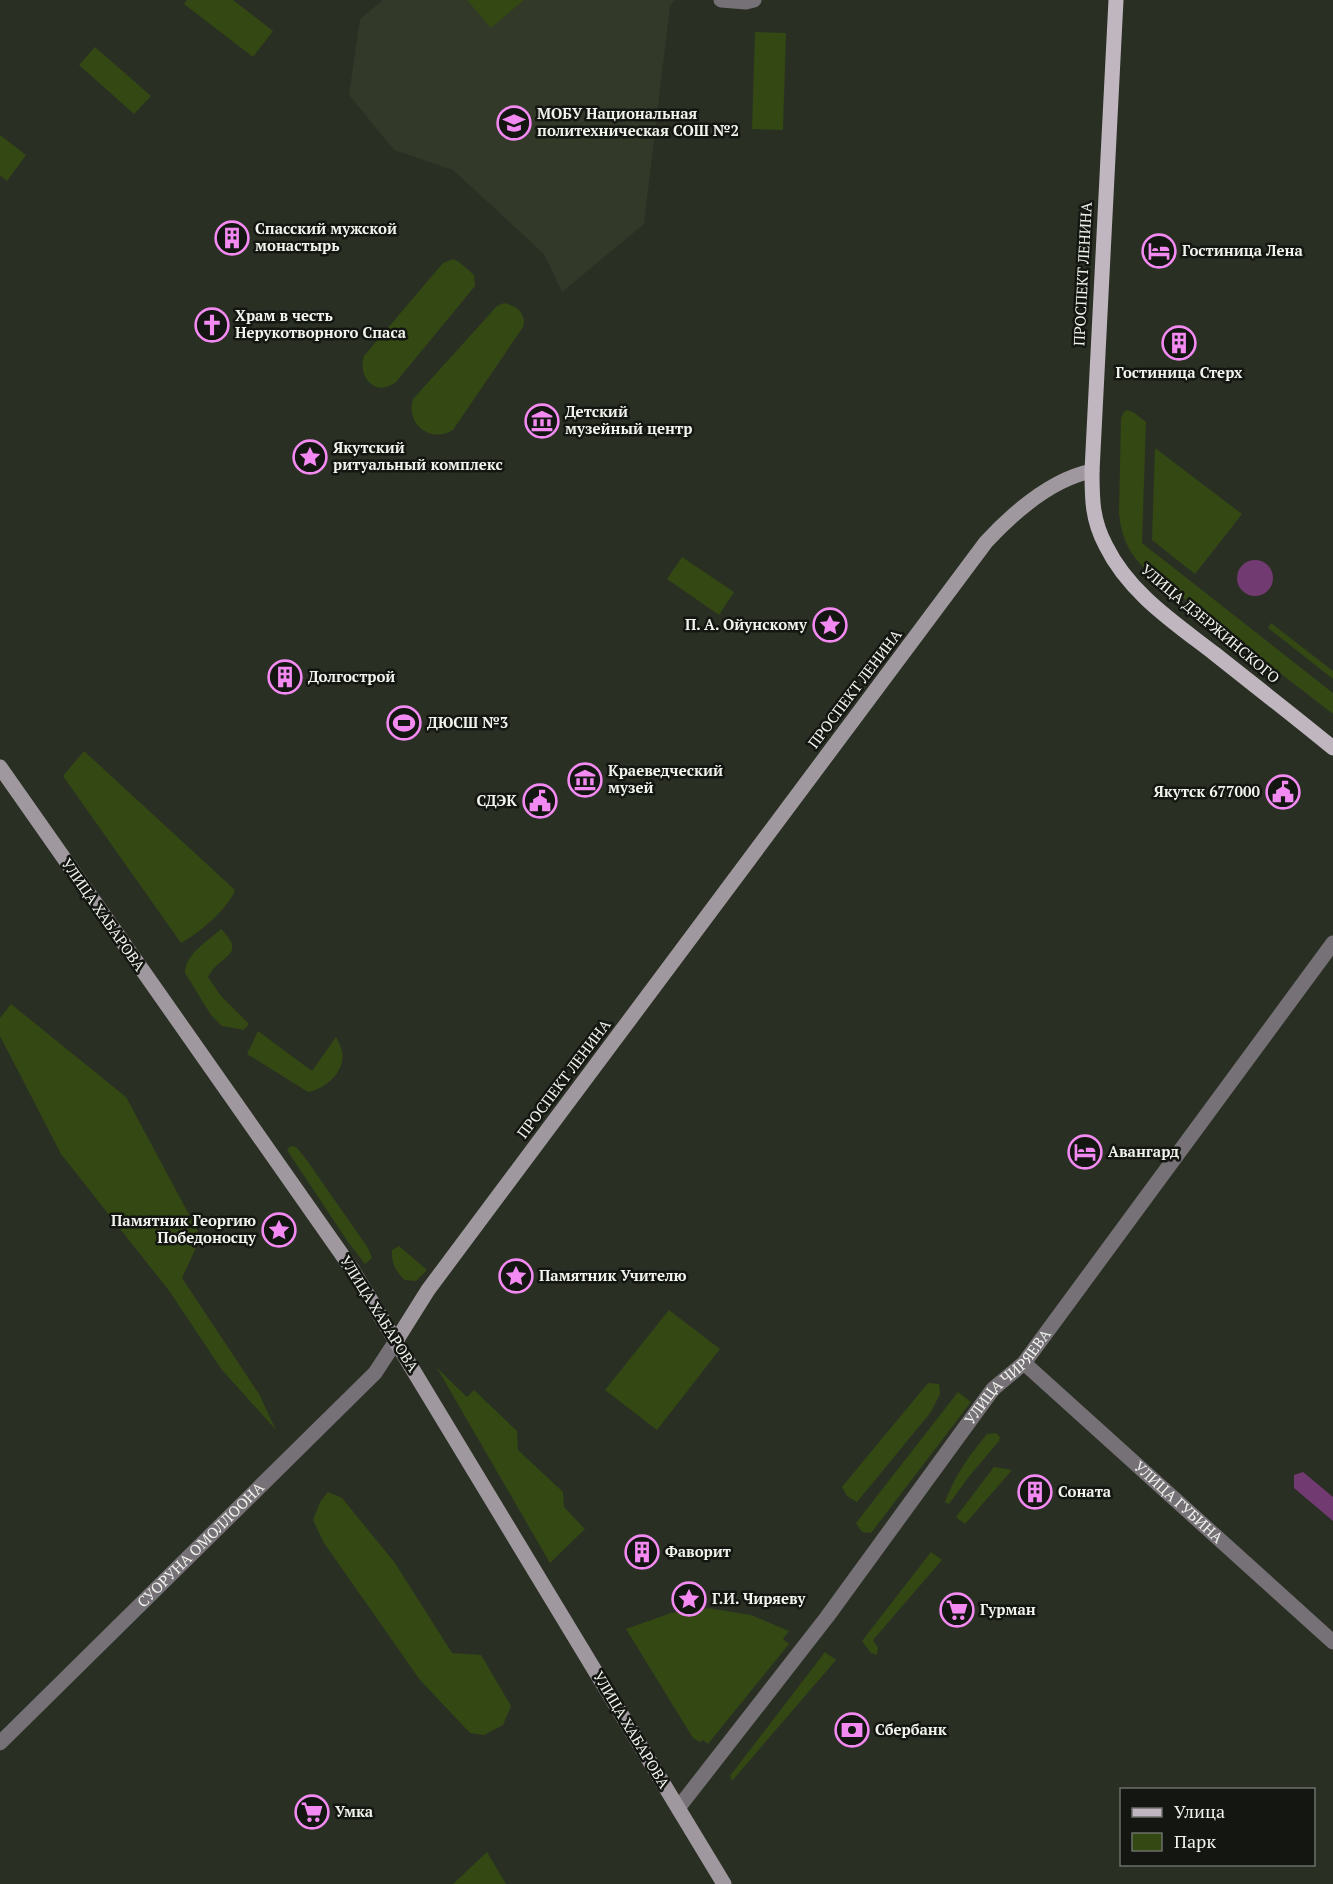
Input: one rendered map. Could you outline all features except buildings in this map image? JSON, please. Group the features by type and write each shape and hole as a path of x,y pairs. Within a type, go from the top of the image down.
{"main road":[{"name":"ПРОСПЕКТ ЛЕНИНА","path":"396,1341 428,1290 986,543 1035,499 1056,485 1081,473 1092,471 1116,0"},
{"name":"УЛИЦА ДЗЕРЖИНСКОГО","path":"1092,471 1092,508 1097,527 1105,545 1125,576 1176,623 1333,747"},
{"name":"УЛИЦА ХАБАРОВА","path":"0,767 352,1269 724,1884"}],"street":[{"path":"721,0 746,2 754,0"},
{"name":"УЛИЦА ЧИРЯЕВА","path":"679,1807 827,1617 993,1389 1024,1363 1333,943"},
{"name":"СУОРУНА ОМОЛЛООНА","path":"0,1743 375,1373 396,1341"},
{"name":"УЛИЦА ГУБИНА","path":"1024,1363 1333,1642"}],"shaded area":[{"name":"МОБУ Национальная политехническая СОШ №2","path":"383,0 675,0 670,6 644,224 562,292 544,254 453,170 394,150 349,95 360,19"},
{"path":"1255,560 1268,565 1273,578 1268,591 1255,596 1242,591 1237,578 1242,565"},
{"path":"1303,1472 1333,1497 1333,1521 1294,1488 1294,1475"}],"green space":[{"path":"187,0 233,0 273,31 253,57 184,4"},
{"path":"467,0 524,0 491,28"},
{"path":"755,32 786,33 783,130 752,129"},
{"path":"95,47 151,96 134,114 79,65"},
{"path":"0,135 26,155 7,181 0,175"},
{"path":"453,259 474,275 475,286 396,382 382,388 370,383 363,371 364,356 443,263"},
{"path":"504,303 520,311 524,322 523,327 453,430 436,435 422,429 413,416 413,399 497,306"},
{"path":"1127,410 1146,422 1142,543 1333,693 1333,714 1142,566 1132,554 1123,535 1119,513 1121,418"},
{"path":"1155,448 1242,514 1195,574 1152,540"},
{"path":"682,557 734,592 719,615 667,579"},
{"path":"1271,623 1333,671 1333,679 1268,628"},
{"path":"84,751 235,890 226,905 212,920 181,943 63,776"},
{"path":"221,929 229,938 232,950 208,977 221,996 249,1024 244,1030 222,1026 211,1015 185,973 193,954"},
{"path":"11,1004 126,1097 201,1237 182,1278 259,1394 276,1430 222,1370 170,1292 61,1154 0,1036 0,1018"},
{"path":"258,1031 312,1071 336,1037 342,1051 338,1072 328,1083 308,1092 247,1054"},
{"path":"291,1146 296,1147 306,1159 368,1248 372,1258 365,1264 287,1150"},
{"path":"399,1246 427,1270 416,1281 405,1280 395,1267 392,1250"},
{"path":"669,1310 720,1349 657,1430 605,1390"},
{"path":"437,1368 467,1397 474,1390 517,1431 518,1450 563,1492 564,1507 585,1529 550,1563"},
{"path":"928,1383 939,1384 940,1394 931,1412 857,1502 847,1496 842,1487"},
{"path":"958,1392 971,1402 871,1533 862,1532 856,1523"},
{"path":"996,1433 1000,1437 999,1441 949,1504 945,1502 958,1474 974,1450 987,1434"},
{"path":"994,1467 1012,1470 965,1524 956,1517"},
{"path":"328,1492 342,1498 395,1563 452,1653 481,1655 511,1706 503,1725 484,1735 470,1733 420,1680 324,1543 313,1520 320,1502"},
{"path":"931,1552 942,1560 873,1640 878,1648 877,1655 871,1653 862,1641"},
{"path":"708,1608 751,1615 789,1631 783,1639 789,1644 708,1744 703,1740 700,1742 693,1738 626,1629 671,1613"},
{"path":"825,1652 836,1660 732,1781 730,1776"},
{"path":"487,1852 506,1884 453,1884"}],"place":[{"name":"МОБУ Национальная политехническая СОШ №2","path":"514,123"},
{"name":"Спасский мужской монастырь","path":"232,238"},
{"name":"Гостиница Лена","path":"1159,251"},
{"name":"Храм в честь Нерукотворного Спаса","path":"212,325"},
{"name":"Гостиница Стерх","path":"1179,343"},
{"name":"Детский музейный центр","path":"542,421"},
{"name":"Якутский ритуальный комплекс","path":"310,457"},
{"name":"П. А. Ойунскому","path":"830,625"},
{"name":"Долгострой","path":"285,677"},
{"name":"ДЮСШ №3","path":"404,723"},
{"name":"Краеведческий музей","path":"585,780"},
{"name":"Якутск 677000","path":"1283,792"},
{"name":"СДЭК","path":"540,801"},
{"name":"Авангард","path":"1085,1152"},
{"name":"Памятник Георгию Победоносцу","path":"279,1230"},
{"name":"Памятник Учителю","path":"516,1276"},
{"name":"Соната","path":"1035,1492"},
{"name":"Фаворит","path":"642,1552"},
{"name":"Г.И. Чиряеву","path":"689,1599"},
{"name":"Гурман","path":"957,1610"},
{"name":"Сбербанк","path":"852,1730"},
{"name":"Умка","path":"312,1812"}]}
